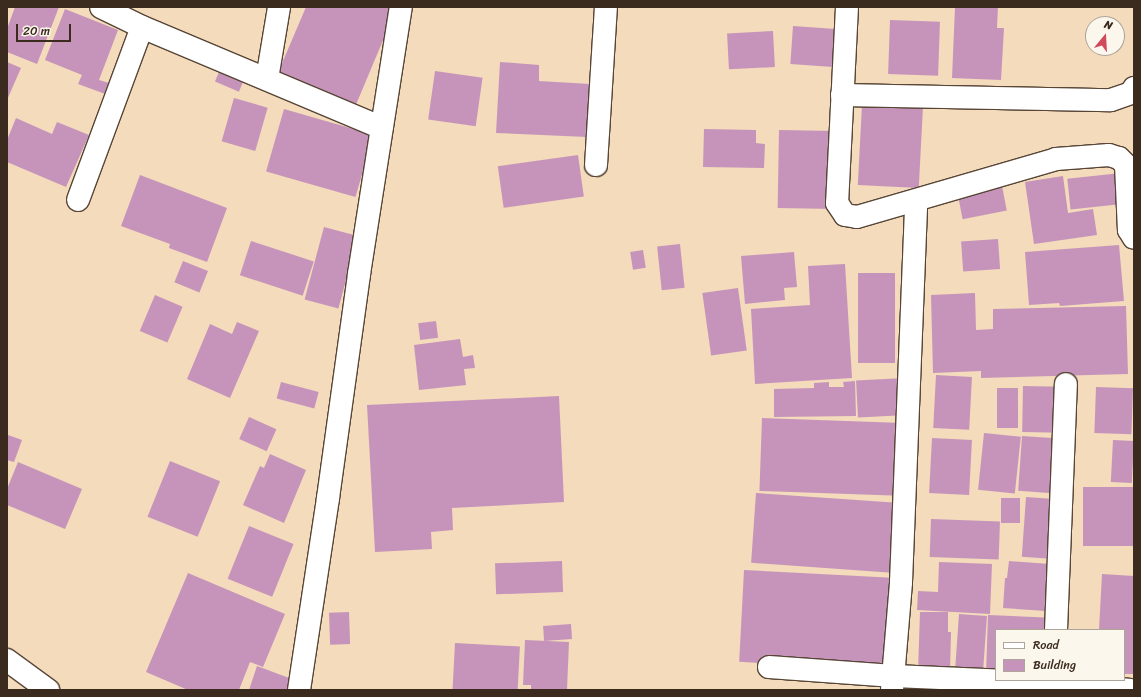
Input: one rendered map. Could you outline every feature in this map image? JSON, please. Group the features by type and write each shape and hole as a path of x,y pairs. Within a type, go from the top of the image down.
{"street":[{"path":"101,7 142,27 382,128"},
{"path":"267,79 279,7"},
{"path":"299,690 327,506 359,274 401,7"},
{"path":"596,165 606,7"},
{"path":"847,7 837,203 845,215 857,217 1056,160 1109,155 1119,158 1126,165 1129,230 1134,238"},
{"path":"78,200 142,27"},
{"path":"842,95 1111,100 1131,93 1134,88"},
{"path":"893,683 901,582 916,201"},
{"path":"1056,629 1066,384"},
{"path":"7,660 48,690"},
{"path":"769,667 893,683 1054,684 1131,690"}],"building":[{"path":"15,7 59,7 37,64 7,52 7,29"},
{"path":"306,7 397,7 355,107 277,75"},
{"path":"955,7 998,7 997,28 1004,28 1001,80 952,78"},
{"path":"65,9 118,30 99,80 109,83 108,95 78,84 82,75 45,60"},
{"path":"890,20 940,22 938,76 888,74"},
{"path":"793,26 836,29 833,67 790,64"},
{"path":"773,31 775,67 729,69 727,33"},
{"path":"7,62 21,68 7,100"},
{"path":"500,62 539,65 539,81 590,84 587,137 496,133"},
{"path":"222,65 246,75 239,92 215,82"},
{"path":"435,71 483,78 476,126 428,120"},
{"path":"234,98 268,108 255,151 222,141"},
{"path":"862,105 923,108 919,188 858,185"},
{"path":"284,109 373,135 355,197 266,171"},
{"path":"16,118 52,134 57,122 89,135 66,187 7,162 7,140"},
{"path":"704,129 756,130 756,143 765,144 764,168 703,167"},
{"path":"779,130 837,131 836,209 778,208"},
{"path":"578,155 584,197 504,208 498,166"},
{"path":"1121,173 1124,204 1071,209 1067,179"},
{"path":"140,175 227,208 207,262 169,248 170,244 121,226"},
{"path":"1063,176 1068,213 1093,209 1097,235 1034,244 1025,182"},
{"path":"1002,186 1007,211 963,219 958,195"},
{"path":"324,227 358,236 338,309 305,299"},
{"path":"998,239 1000,269 963,272 961,242"},
{"path":"251,241 314,261 303,296 240,275"},
{"path":"680,244 685,288 662,290 657,246"},
{"path":"1119,245 1124,301 1060,306 1059,303 1029,305 1025,252"},
{"path":"643,250 646,268 633,270 630,252"},
{"path":"794,252 797,287 784,288 785,300 745,304 741,256"},
{"path":"183,261 208,271 199,292 174,282"},
{"path":"845,264 852,378 755,384 751,309 810,305 808,266"},
{"path":"858,273 895,273 895,363 858,363"},
{"path":"738,288 747,350 711,355 702,293"},
{"path":"975,293 976,330 993,329 993,309 1126,306 1128,374 981,378 981,371 933,373 931,295"},
{"path":"155,295 183,307 167,343 140,331"},
{"path":"436,321 438,338 420,340 418,323"},
{"path":"237,322 259,331 230,398 187,379 210,324 232,334"},
{"path":"460,339 463,357 473,355 475,368 464,369 466,385 419,390 414,345"},
{"path":"936,375 972,377 969,430 933,428"},
{"path":"905,378 907,415 858,418 856,381"},
{"path":"855,381 856,416 774,417 774,389 814,388 814,383 829,382 829,387 844,387 843,382"},
{"path":"281,382 319,392 314,409 277,398"},
{"path":"1023,386 1063,387 1062,433 1022,432"},
{"path":"1096,387 1133,388 1131,434 1094,433"},
{"path":"997,388 1018,388 1018,428 997,428"},
{"path":"559,396 564,502 452,508 453,530 431,532 432,549 375,552 367,405"},
{"path":"249,417 276,429 267,451 239,439"},
{"path":"762,418 902,423 899,496 759,491"},
{"path":"984,433 1021,437 1015,494 978,490"},
{"path":"8,435 22,440 14,462 7,460"},
{"path":"1022,436 1063,439 1059,494 1018,491"},
{"path":"932,438 972,440 969,495 929,493"},
{"path":"1113,440 1134,441 1132,483 1111,482"},
{"path":"270,454 306,470 284,523 243,505 260,466 264,468"},
{"path":"170,461 220,481 198,537 148,517"},
{"path":"18,462 82,489 65,529 7,505 7,489"},
{"path":"1083,487 1133,487 1133,546 1083,546"},
{"path":"756,493 897,503 892,573 751,563"},
{"path":"1026,497 1058,499 1054,559 1022,557"},
{"path":"1001,498 1020,498 1020,523 1001,523"},
{"path":"931,519 1000,521 999,559 930,557"},
{"path":"249,526 294,544 272,597 228,579"},
{"path":"562,561 563,592 496,594 495,563"},
{"path":"1009,561 1050,564 1046,611 1003,608 1005,578 1007,578"},
{"path":"939,562 992,564 990,614 917,610 918,591 938,592"},
{"path":"744,570 892,578 887,670 739,662"},
{"path":"188,573 285,614 263,667 250,662 239,690 188,690 146,672"},
{"path":"1102,574 1134,576 1133,674 1125,674 1125,629 1099,629"},
{"path":"349,612 350,644 330,645 329,613"},
{"path":"920,612 948,612 948,632 951,632 950,673 918,672"},
{"path":"959,614 987,616 983,678 955,676"},
{"path":"988,615 1056,618 1055,629 995,629 995,676 986,675"},
{"path":"571,624 572,639 544,641 543,626"},
{"path":"525,640 569,642 567,690 531,690 531,685 523,685"},
{"path":"455,643 520,646 518,690 453,690"},
{"path":"257,666 297,681 294,690 249,690"},
{"path":"912,685 963,690 912,690"}]}
